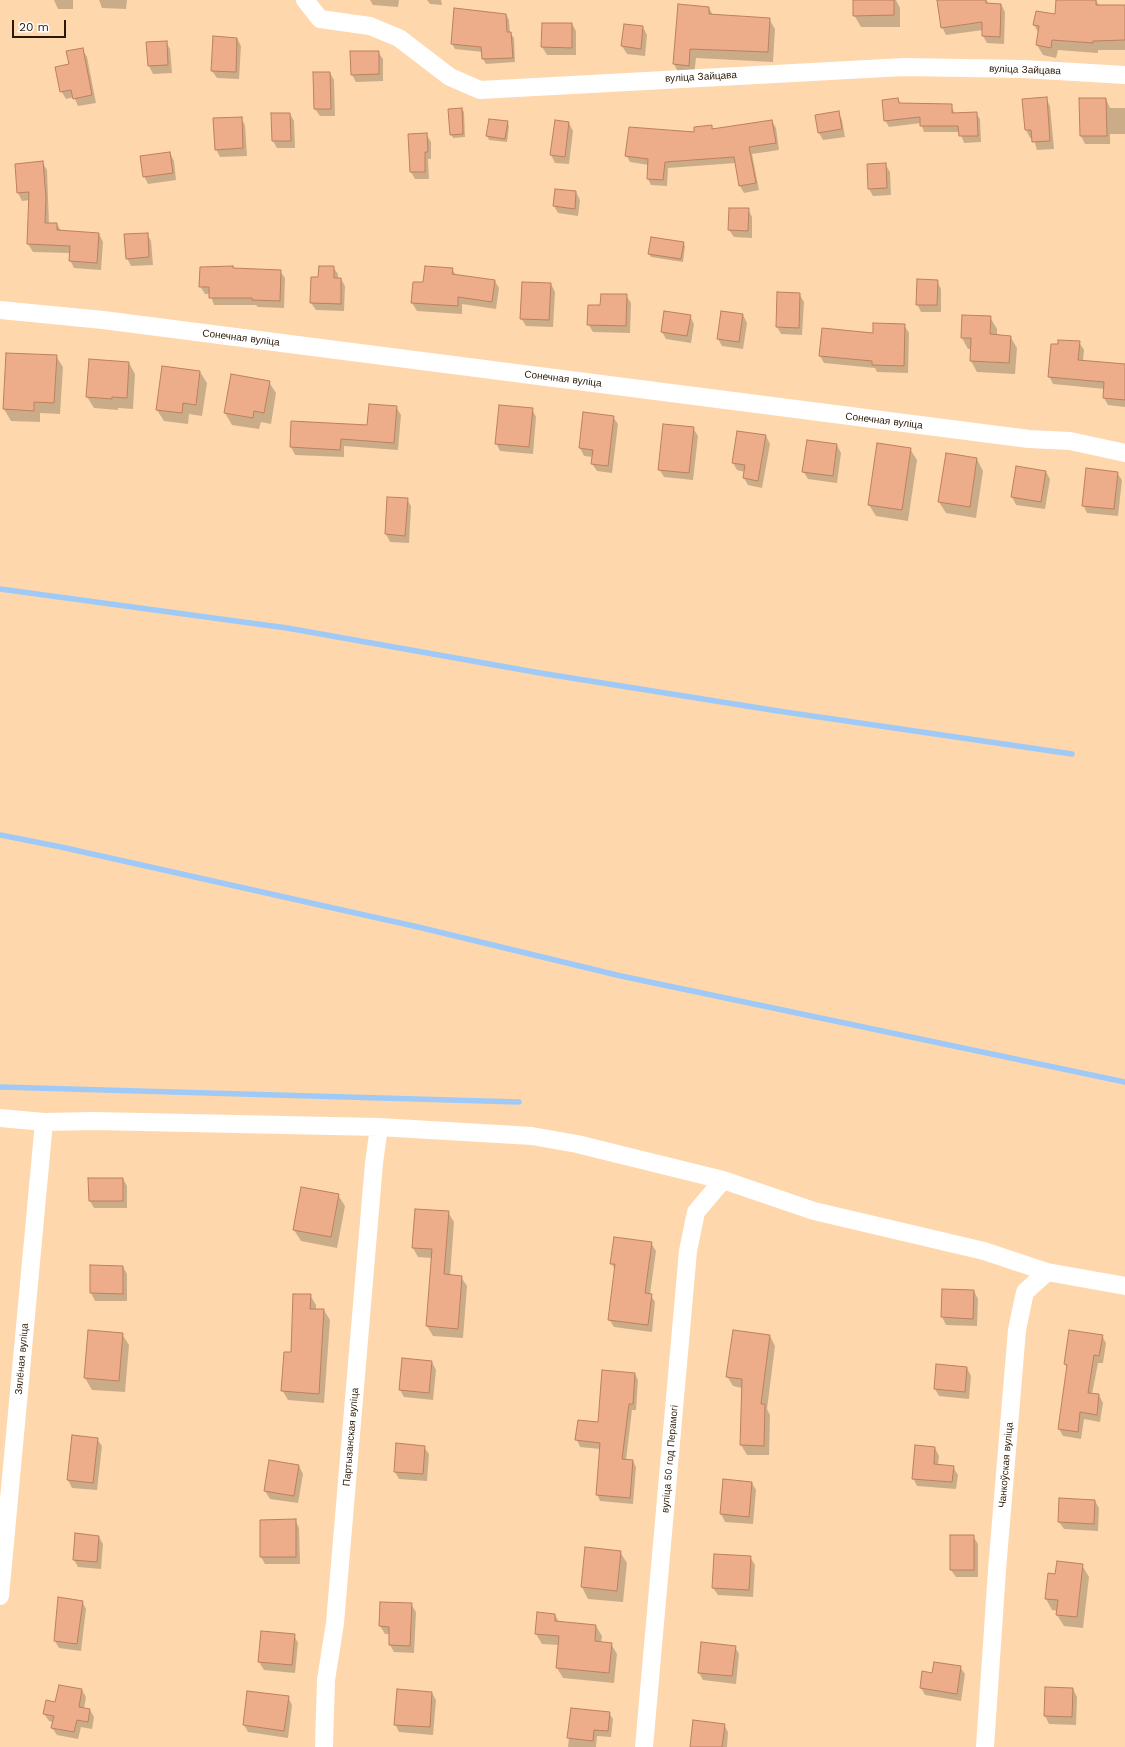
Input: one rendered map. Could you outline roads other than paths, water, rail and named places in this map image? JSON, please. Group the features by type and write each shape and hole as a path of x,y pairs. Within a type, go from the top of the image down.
{"street":[{"name":"вуліца Зайцава","path":"305,0 320,19 370,26 399,38 450,77 480,90 904,67 1024,69 1125,75"},
{"name":"Сонечная вуліца","path":"0,310 103,320 1029,439 1070,441 1125,453"},
{"path":"0,1118 44,1122 94,1120 379,1127 532,1136 577,1144 723,1180 814,1211 984,1251 1048,1272 1125,1286"},
{"name":"Зялёная вуліца","path":"0,1596 44,1122"},
{"name":"Партызанская вуліца","path":"324,1747 326,1680 335,1623 379,1127"},
{"name":"вуліца 50 год Перамогі","path":"644,1747 688,1251 696,1212 723,1180"},
{"name":"Чанкоўская вуліца","path":"985,1747 996,1578 1017,1330 1025,1292 1048,1272"}],"waterway":[{"path":"0,589 287,628 540,673 778,711 1072,754"},
{"path":"0,835 61,847 418,927 621,976 1125,1082"},
{"path":"0,1087 519,1102"}]}
